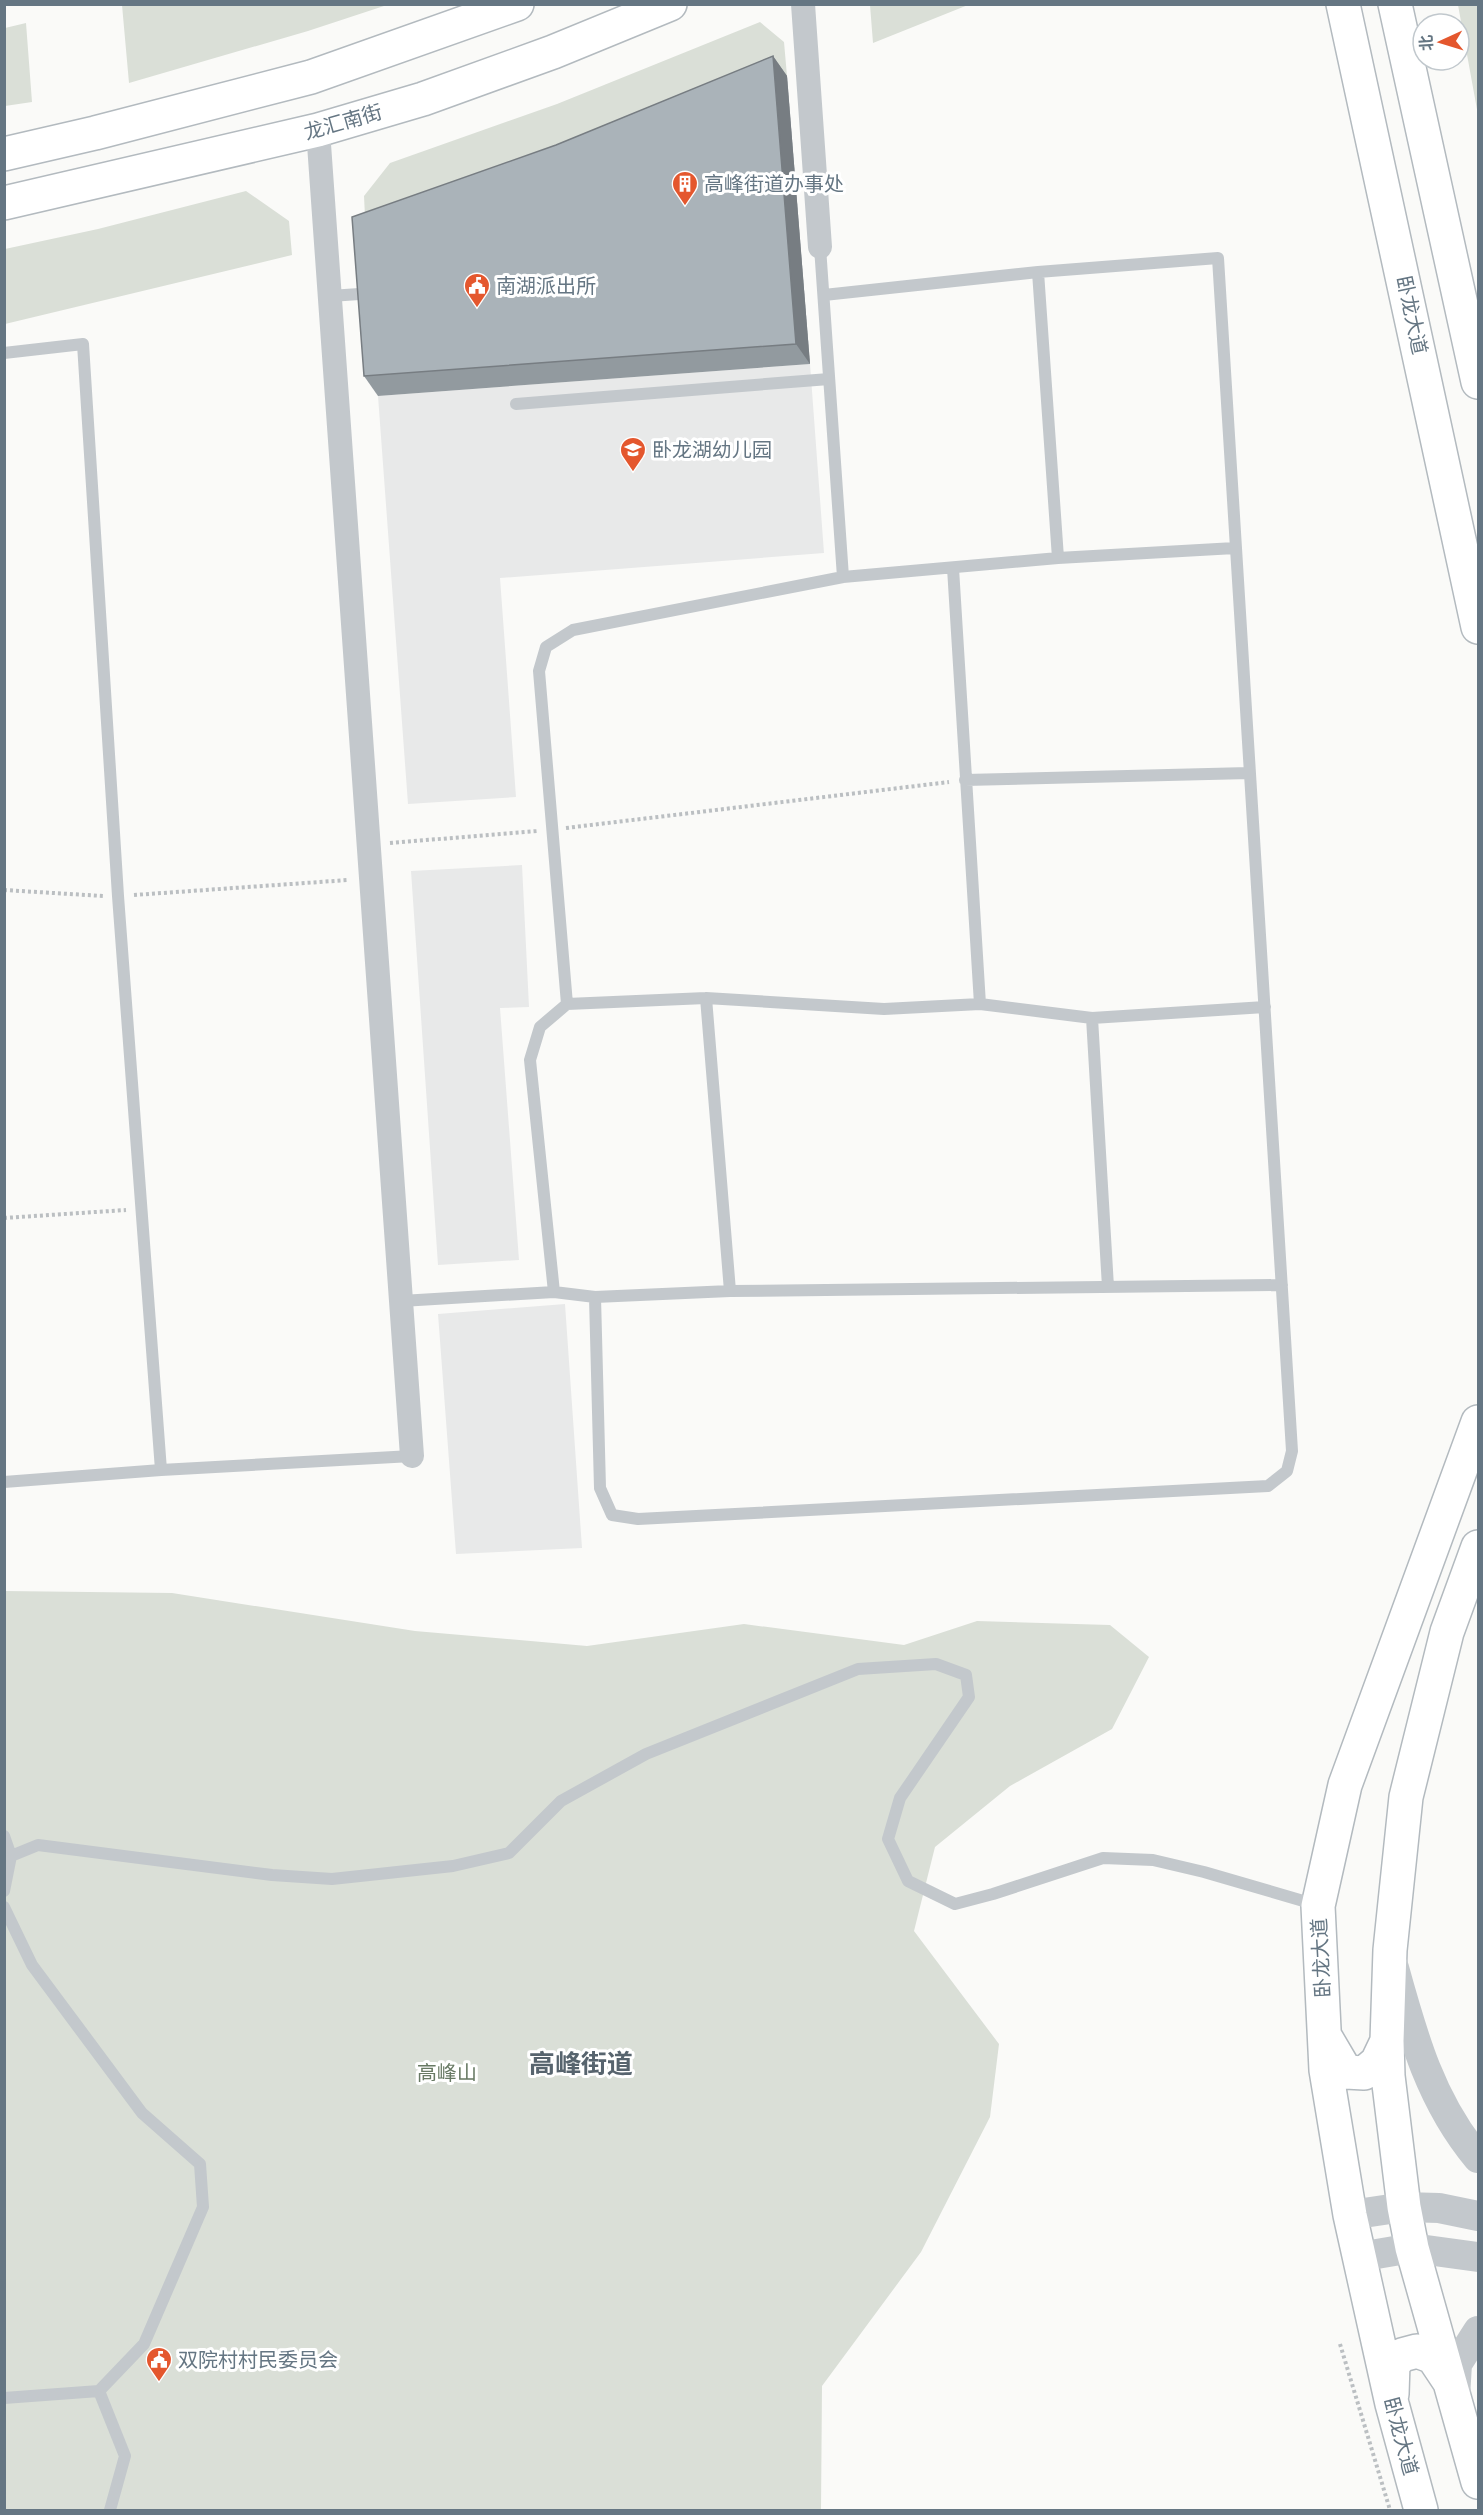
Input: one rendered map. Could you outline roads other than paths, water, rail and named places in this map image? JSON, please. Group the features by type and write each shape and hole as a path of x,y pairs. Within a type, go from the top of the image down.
{"main road":[{"path":"4,154 311,77 517,4"},
{"name":"龙汇南街","path":"4,203 318,130 423,99 553,52 670,4"},
{"name":"卧龙大道","path":"1343,4 1479,627"},
{"path":"1395,4 1479,382"},
{"name":"卧龙大道","path":"1421,2511 1392,2404 1350,2215 1326,2070 1318,1906 1345,1785 1479,1422"},
{"path":"1479,1546 1447,1632 1406,1797 1390,1950 1387,2041 1388,2076 1404,2207 1412,2248 1479,2482"},
{"path":"1324,2034 1346,2072 1364,2073 1377,2062 1387,2041"},
{"path":"1392,2404 1393,2364 1402,2355 1417,2351 1433,2357 1452,2391"}],"street":[{"path":"803,4 811,197 820,247"},
{"path":"318,130 412,1456"},
{"path":"1390,1950 1413,2040 1435,2090 1464,2140 1479,2158"},
{"path":"1350,2215 1404,2207 1439,2208 1479,2216"},
{"path":"1359,2257 1412,2248 1479,2257"},
{"path":"1452,2391 1457,2364 1479,2331"}],"lane":[{"path":"820,247 843,577"},
{"path":"595,1297 600,1488 612,1515 638,1519 1268,1486 1287,1471 1292,1451 1218,258 1038,272 824,295"},
{"path":"1038,272 1058,558"},
{"path":"330,296 388,292"},
{"path":"4,353 83,344 118,896 161,1470"},
{"path":"516,404 830,379"},
{"path":"567,1004 539,671 546,647 573,630 843,577 1058,558 1235,548"},
{"path":"952,568 980,1004"},
{"path":"966,780 1249,772"},
{"path":"554,1292 530,1060 540,1027 567,1004 706,998 884,1009 980,1004 1092,1018 1265,1007"},
{"path":"706,998 730,1291"},
{"path":"1092,1018 1108,1287"},
{"path":"401,1301 554,1292 595,1297 730,1291 1282,1285"},
{"path":"4,1482 161,1470 412,1456"},
{"path":"11,1856 38,1845 272,1875 332,1880 453,1866 509,1853 561,1801 646,1754 858,1669 936,1664 966,1675 969,1697 900,1798 888,1839 908,1881 955,1904 1103,1858 1153,1860 1203,1872 1318,1906"},
{"path":"4,1836 11,1856 4,1891"},
{"path":"4,1907 32,1965 142,2113 200,2164 203,2207 144,2344 99,2391 4,2398"},
{"path":"99,2391 125,2456 110,2511"}],"place":[{"name":"高峰街道办事处","path":"685,207"},
{"name":"南湖派出所","path":"477,309"},
{"name":"卧龙湖幼儿园","path":"633,473"},
{"name":"双院村村民委员会","path":"159,2383"}],"district":[{"name":"高峰街道","path":"581,2064"}],"park label":[{"name":"高峰山","path":"447,2073"}]}
